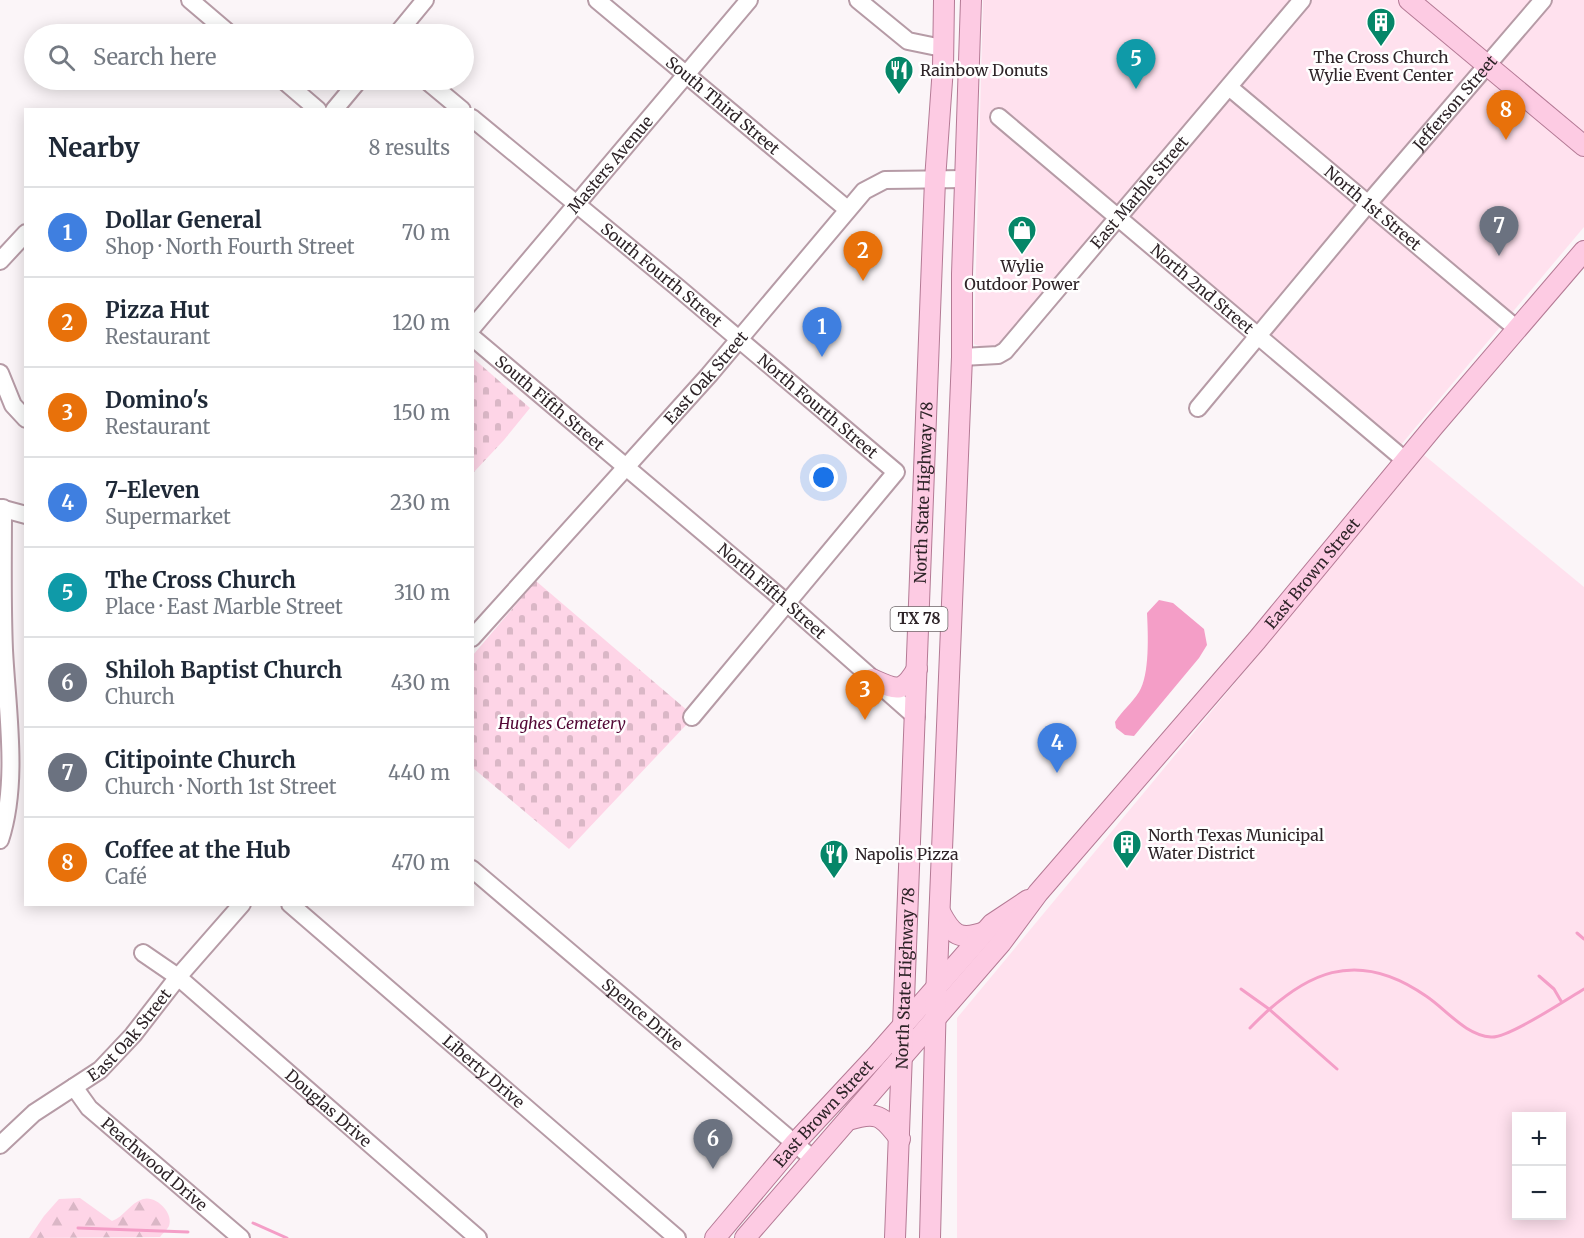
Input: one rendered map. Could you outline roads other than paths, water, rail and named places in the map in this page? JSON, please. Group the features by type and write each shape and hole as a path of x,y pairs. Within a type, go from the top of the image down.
{"main road":[{"name":"North State Highway 78","path":"895,1238 934,180 943,68 944,0"},
{"name":"North State Highway 78","path":"930,1238 936,988 962,357 962,274 971,0"},
{"path":"1408,0 1584,146"},
{"name":"East Brown Street","path":"745,1238 812,1158 848,1120 1001,943 1038,894 1257,640 1584,251"},
{"path":"872,679 892,687 902,688 909,683 917,669"},
{"name":"East Brown Street","path":"715,1238 795,1143 985,932 1001,917 1038,894"},
{"path":"940,912 949,929 961,937 971,937 985,932"},
{"path":"848,1120 867,1114 877,1116 889,1124 900,1139"}],"street":[{"path":"190,0 218,24"},
{"path":"405,24 425,0"},
{"name":"South Third Street","path":"597,0 847,209"},
{"name":"Masters Avenue","path":"474,326 749,0"},
{"path":"858,0 908,41 942,48"},
{"name":"East Marble Street","path":"962,357 998,355 1005,351 1302,0"},
{"name":"Jefferson Street","path":"1198,408 1542,0"},
{"name":"North 1st Street","path":"1229,87 1517,329"},
{"path":"295,90 316,108"},
{"path":"336,108 351,90"},
{"path":"438,90 460,108"},
{"name":"North 2nd Street","path":"999,117 1406,461"},
{"name":"South Fourth Street","path":"474,120 676,286 739,341"},
{"name":"East Oak Street","path":"474,637 739,341 864,191 885,180 966,179"},
{"path":"0,261 24,235"},
{"name":"South Fifth Street","path":"474,339 626,468"},
{"name":"North Fourth Street","path":"739,341 896,472 787,603"},
{"path":"0,373 13,405 24,417"},
{"name":"North Fifth Street","path":"626,468 787,603 916,717"},
{"path":"0,840 8,810 9,792 9,750 2,647 1,508 24,514"},
{"path":"693,717 787,603"},
{"name":"Spence Drive","path":"474,870 812,1158"},
{"name":"East Oak Street","path":"0,1145 34,1113 100,1070 133,1035 178,977 240,906"},
{"name":"Liberty Drive","path":"292,906 677,1238"},
{"name":"Douglas Drive","path":"143,953 178,977 478,1238"},
{"name":"Peachwood Drive","path":"74,1087 89,1108 241,1238"}],"waterway":[{"path":"1577,933 1584,939"},
{"path":"1250,1028 1290,992 1311,980 1332,973 1354,970 1377,972 1401,981 1426,996 1473,1032 1491,1037 1510,1032 1584,989"},
{"path":"1539,976 1554,989 1561,1001"},
{"path":"1241,989 1269,1009 1337,1069"},
{"path":"253,1223 287,1238"},
{"path":"78,1228 188,1232"}],"place":[{"name":"The Cross Church Wylie Event Center","path":"1381,48"},
{"name":"The Cross Church","path":"1136,89"},
{"name":"Rainbow Donuts","path":"899,96"},
{"name":"Coffee at the Hub","path":"1506,140"},
{"name":"Wylie Outdoor Power","path":"1022,256"},
{"name":"Citipointe Church","path":"1499,256"},
{"name":"Pizza Hut","path":"863,281"},
{"name":"Dollar General","path":"822,357"},
{"name":"Domino's","path":"865,720"},
{"name":"7-Eleven","path":"1057,773"},
{"name":"North Texas Municipal Water District","path":"1127,870"},
{"name":"Napolis Pizza","path":"834,880"},
{"name":"Shiloh Baptist Church","path":"713,1169"}],"park label":[{"name":"Hughes Cemetery","path":"562,723"}]}
